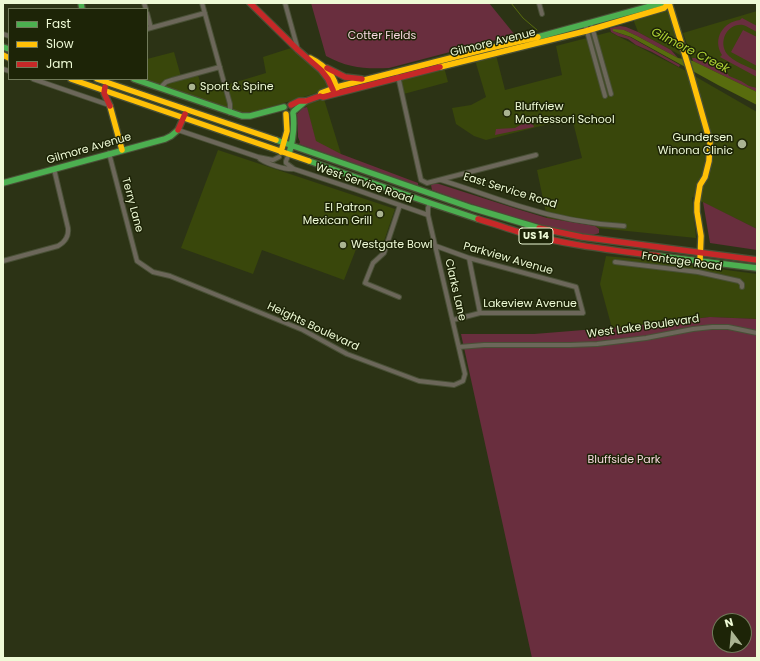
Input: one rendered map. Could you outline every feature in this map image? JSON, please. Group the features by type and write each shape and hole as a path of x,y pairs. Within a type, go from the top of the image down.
{"main road":[{"path":"250,3 325,75 335,90"},
{"name":"Gilmore Avenue","path":"335,90 367,80 397,75 486,48 558,32 662,3"},
{"path":"669,3 692,75 710,142 709,161 705,177 700,185 696,203 701,236 700,261"},
{"name":"Gilmore Avenue","path":"285,111 286,105 306,101 320,96 322,93 589,30 664,8 669,3"},
{"path":"306,56 332,71 350,78 367,80"},
{"path":"323,65 332,76 335,90"},
{"path":"74,80 172,114 180,113 183,109"},
{"path":"92,86 102,84 101,80"},
{"name":"US 14","path":"101,80 506,219 551,231 603,240 757,260"},
{"path":"137,80 244,117 270,111 285,111 290,114 293,112"},
{"path":"115,85 106,86 104,90 122,150"},
{"path":"110,106 111,97 117,95"},
{"name":"Gilmore Avenue","path":"293,112 306,101"},
{"path":"289,154 295,129 293,112 294,107 291,105"},
{"path":"280,155 287,131 285,111"},
{"path":"178,130 186,113 191,112"},
{"name":"US 14","path":"172,114 280,155 289,154 430,203 546,239 599,248 757,268"},
{"name":"Gilmore Avenue","path":"3,183 168,137 191,120"},
{"path":"430,203 436,198 443,198"}],"street":[{"path":"202,3 230,104 230,113"},
{"path":"285,3 298,50"},
{"path":"539,3 542,14"},
{"path":"149,29 205,13"},
{"path":"587,23 605,96"},
{"path":"589,30 611,94"},
{"path":"160,88 166,82 220,67"},
{"path":"397,75 421,180 428,182 439,180 536,155"},
{"path":"36,80 110,106"},
{"name":"West Service Road","path":"178,130 258,157 273,160 280,155"},
{"name":"Terry Lane","path":"109,153 137,261"},
{"path":"289,154 286,163 294,169"},
{"path":"280,155 280,164 284,168"},
{"name":"West Service Road","path":"258,157 265,162 290,170 294,169 428,216"},
{"path":"3,261 58,246 66,240 68,228 54,169"},
{"name":"East Service Road","path":"439,180 519,207 548,215 577,221 624,226"},
{"name":"Clarks Lane","path":"430,203 428,208 428,216 465,374 463,381"},
{"path":"399,297 365,283 372,263 384,253 400,205"},
{"name":"Parkview Avenue","path":"436,246 469,258 576,287 583,313"},
{"path":"469,258 480,313"},
{"name":"Heights Boulevard","path":"137,261 153,272 170,276 303,330 348,354 419,381 454,385 463,381"},
{"path":"698,272 700,261"},
{"name":"Frontage Road","path":"615,262 698,272 739,281 742,284 742,287"},
{"name":"Lakeview Avenue","path":"453,320 480,313 583,313"},
{"name":"West Lake Boulevard","path":"459,347 484,345 597,344 712,327 757,333"}],"shaded area":[{"path":"668,8 682,56 638,32 633,19"},
{"path":"757,11 757,92 693,61 683,33"},
{"path":"613,29 624,30 678,58 693,61 757,92 757,105 631,37 613,31"},
{"path":"610,32 684,70 757,112 757,229 692,197 696,238 598,228 595,226 547,218 537,170 582,158 572,118 486,140 474,136 456,124 452,108 471,105 486,97 475,60 496,55 505,90 562,75 556,46"},
{"path":"291,48 320,71 328,84 328,88 323,91 248,114 225,112 133,80 148,80 148,59 174,52 182,80 198,75 203,92 266,73 263,57"},
{"path":"444,67 448,82 400,95 396,80"},
{"path":"324,99 341,154 316,143 306,105"},
{"path":"218,150 395,209 382,247 360,239 344,280 262,250 253,274 181,248"},
{"path":"606,256 757,274 757,319 710,317 612,328 600,284"}],"green space":[{"name":"Cotter Fields","path":"311,3 489,3 515,35 389,68 356,67 326,56"},
{"path":"742,18 757,26 757,32 743,25 732,27 724,39 724,49 729,57 757,71 757,77 720,57 722,55 718,43 721,32 729,24"},
{"path":"620,26 638,32 671,50 678,58 624,30 613,30 630,37 680,65 679,67 636,45 628,39 611,32 610,28"},
{"path":"743,30 757,37 757,66 731,52"},
{"path":"692,58 705,60 726,71 729,76 749,86 757,88 757,92 693,61"},
{"path":"307,107 316,141 341,154 418,183 418,186 299,144 297,114 303,108"},
{"path":"531,119 534,127 495,135 496,129 515,128"},
{"path":"439,184 547,218 595,226 599,229 599,233 593,235 582,234 519,219 432,190 431,185"},
{"path":"703,202 757,229 757,250 710,243"},
{"name":"Bluffside Park","path":"710,317 757,319 757,658 532,658 461,334 534,334 633,326"}],"waterway":[{"name":"Gilmore Creek","path":"511,3 523,18 537,30"}],"traffic: fast":[{"path":"81,3 82,8"},
{"path":"538,37 662,3"},
{"path":"3,47 8,49"},
{"path":"137,80 242,116 250,116 284,107"},
{"path":"294,111 306,101"},
{"path":"289,154 292,144 294,124 293,113"},
{"path":"3,183 165,139 178,130"},
{"path":"276,140 472,208 539,228"},
{"path":"309,161 478,219"},
{"path":"659,256 757,268"}],"traffic: slow":[{"path":"669,3 710,142 709,161 705,177 700,185 697,203 701,236 700,261"},
{"path":"440,67 586,31 664,8 669,3"},
{"path":"320,96 321,93 337,87 538,37"},
{"path":"3,55 8,58"},
{"path":"310,58 328,71 334,80 337,91"},
{"path":"74,80 309,161"},
{"path":"100,80 276,140"},
{"path":"110,106 122,150"},
{"path":"281,152 287,131 286,114"}],"traffic: jam":[{"path":"250,3 298,50 321,70 328,79 333,90"},
{"path":"291,105 299,101 306,101 320,96 323,97 440,67"},
{"path":"327,68 345,77 362,79"},
{"path":"105,87 104,93 110,106"},
{"path":"178,130 185,114"},
{"path":"478,219 536,237 589,247 659,256"},
{"path":"539,228 582,237 757,260"}],"place":[{"name":"Sport & Spine","path":"192,87"},
{"name":"Bluffview Montessori School","path":"507,113"},
{"name":"Gundersen Winona Clinic","path":"742,144"},
{"name":"El Patron Mexican Grill","path":"380,214"},
{"name":"Westgate Bowl","path":"343,245"}]}
